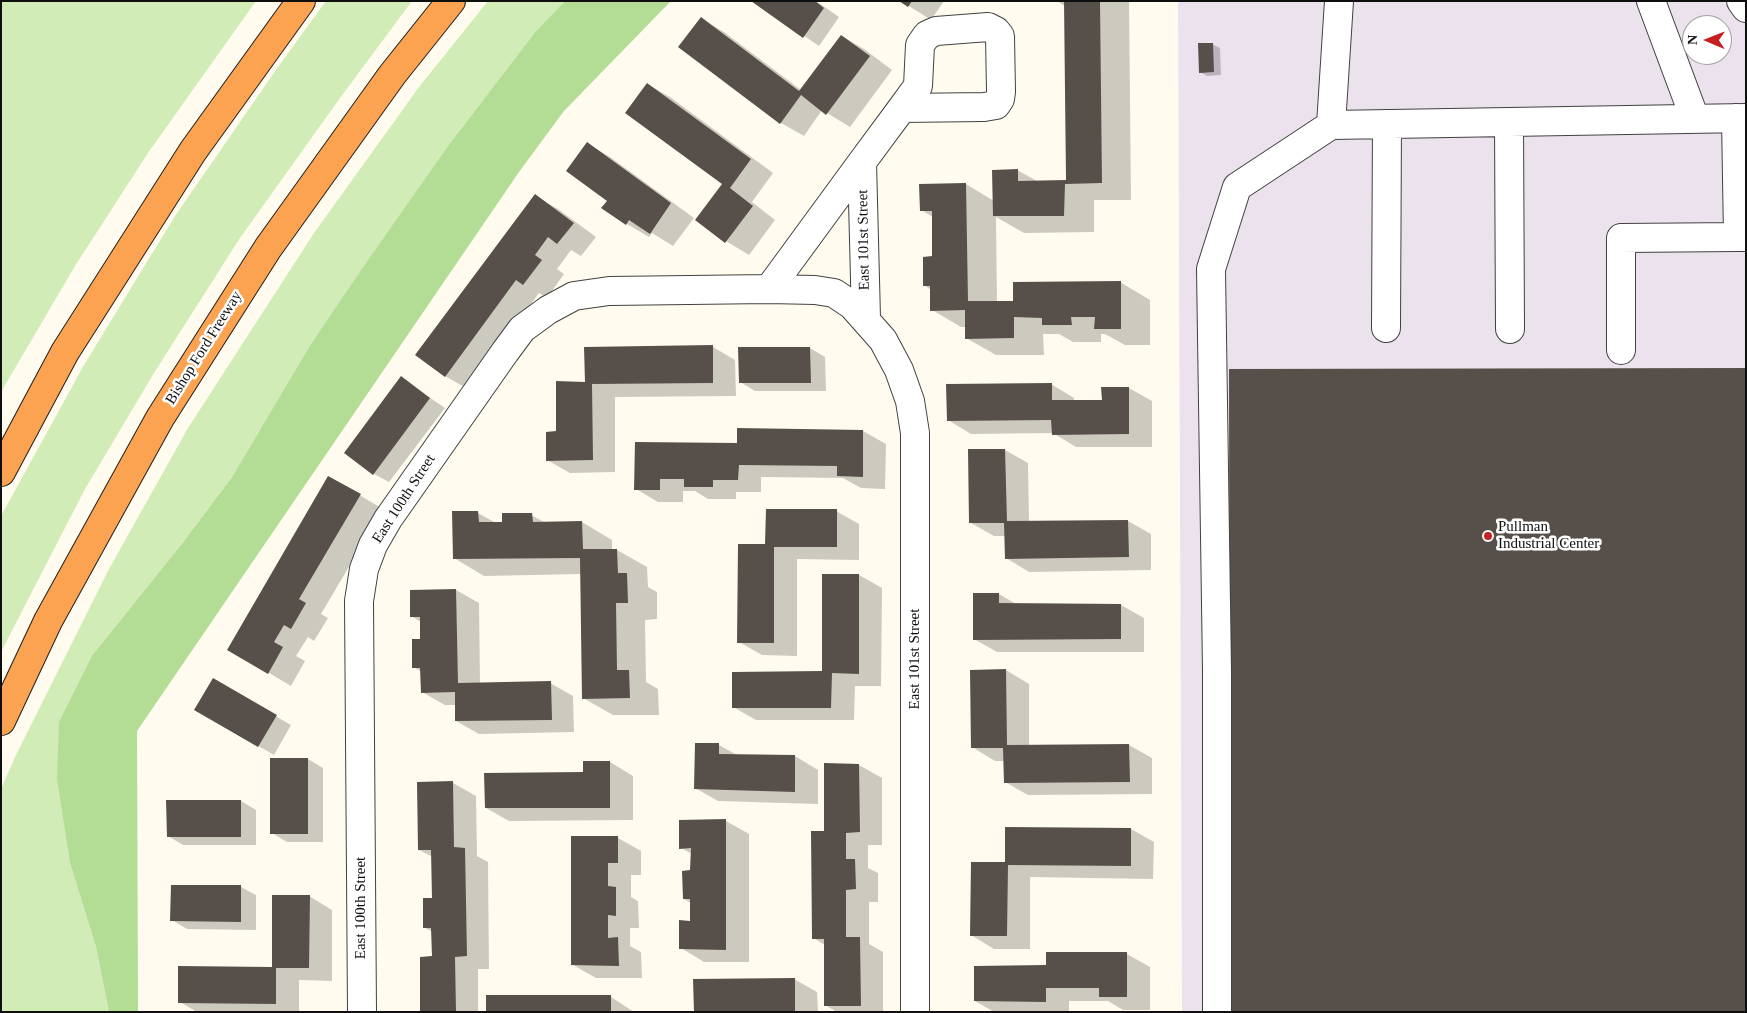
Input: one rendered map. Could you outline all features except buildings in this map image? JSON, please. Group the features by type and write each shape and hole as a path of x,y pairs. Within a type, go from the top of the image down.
{"highway":[{"path":"1,472 65,352 188,159 301,1"},
{"name":"Bishop Ford Freeway","path":"1,721 48,621 160,418 268,248 392,75 451,1"}],"street":[{"path":"1331,124 1338,1"},
{"path":"1651,1 1695,119"},
{"path":"1741,1 1746,8"},
{"path":"769,289 910,97"},
{"path":"1217,1012 1217,670 1211,269 1237,187 1331,124 1741,118 1742,237 1621,238 1621,350"},
{"path":"1509,122 1510,329"},
{"path":"1386,328 1387,124"},
{"name":"East 101st Street","path":"862,162 866,318"},
{"name":"East 101st Street","path":"769,289 814,290 834,293 852,305 866,318 883,340 899,370 910,401 915,433 915,1012"},
{"name":"East 100th Street","path":"362,1012 359,600 364,569 373,544 388,519 522,329 548,310 574,296 609,292 769,289"}],"shaded area":[{"path":"1178,1 1746,1 1746,1012 1182,1012"}],"green space":[{"path":"1,1 256,1 148,153 75,266 1,392"},
{"path":"326,1 412,1 240,238 154,373 85,489 1,652 1,516 84,365 175,216"},
{"path":"488,1 565,1 536,31 448,146 309,347 232,477 178,549 57,781 70,863 96,947 109,1012 1,1012 1,789 15,757 109,569 188,428 314,233 419,87"},
{"path":"565,1 671,1 564,111 519,172 137,731 138,1012 109,1012 96,947 70,863 57,781 59,722 92,656 178,549 232,477 309,347 448,146 536,31"}],"place":[{"name":"Pullman Industrial Center","path":"1488,536"}]}
